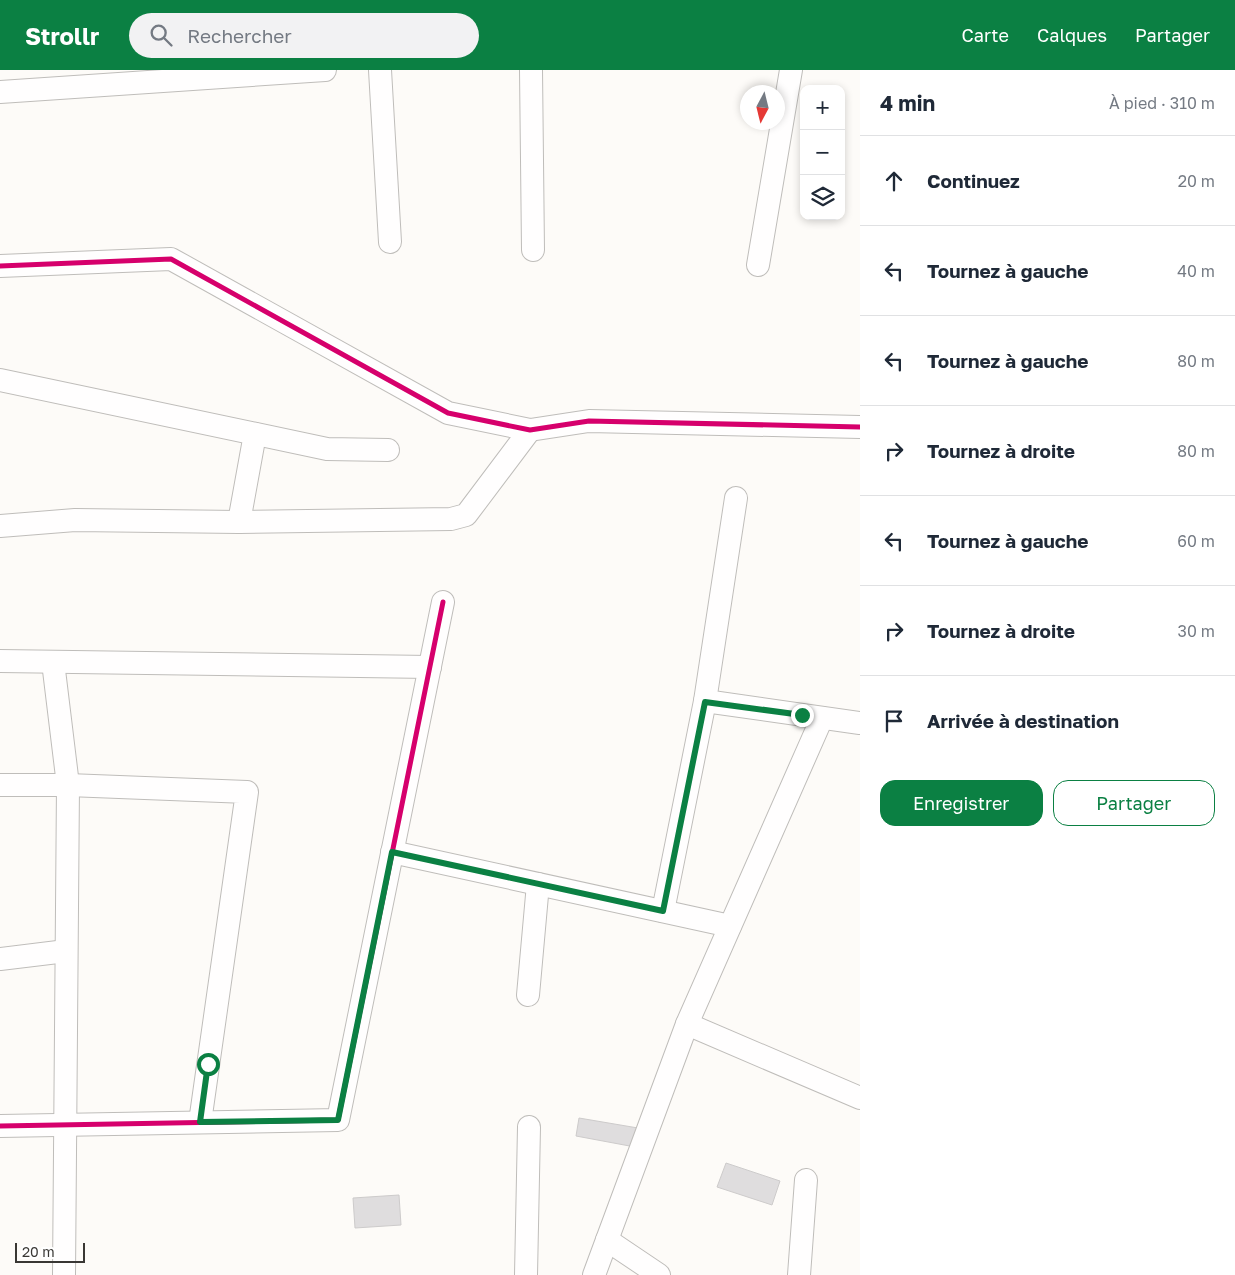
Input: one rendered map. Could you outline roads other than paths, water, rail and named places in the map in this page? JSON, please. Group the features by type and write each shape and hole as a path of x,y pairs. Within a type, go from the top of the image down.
{"street":[{"path":"0,92 325,70"},
{"path":"380,70 390,242"},
{"path":"531,70 533,250"},
{"path":"758,265 790,70"},
{"path":"0,266 171,258 448,413 530,430 589,421 860,427"},
{"path":"0,380 327,449 388,450"},
{"path":"0,526 75,520 239,522 451,519 466,515 530,430"},
{"path":"239,522 255,434"},
{"path":"663,911 705,702 736,498"},
{"path":"0,1126 338,1120 443,602"},
{"path":"0,661 430,666"},
{"path":"53,662 68,785 64,1275"},
{"path":"705,702 860,723"},
{"path":"594,1275 687,1024 822,718"},
{"path":"0,785 68,785 247,792 200,1122"},
{"path":"392,852 730,926"},
{"path":"528,996 538,884"},
{"path":"0,959 66,951"},
{"path":"687,1024 860,1098"},
{"path":"526,1275 529,1126"},
{"path":"799,1275 806,1180"},
{"path":"607,1240 659,1275"}]}
